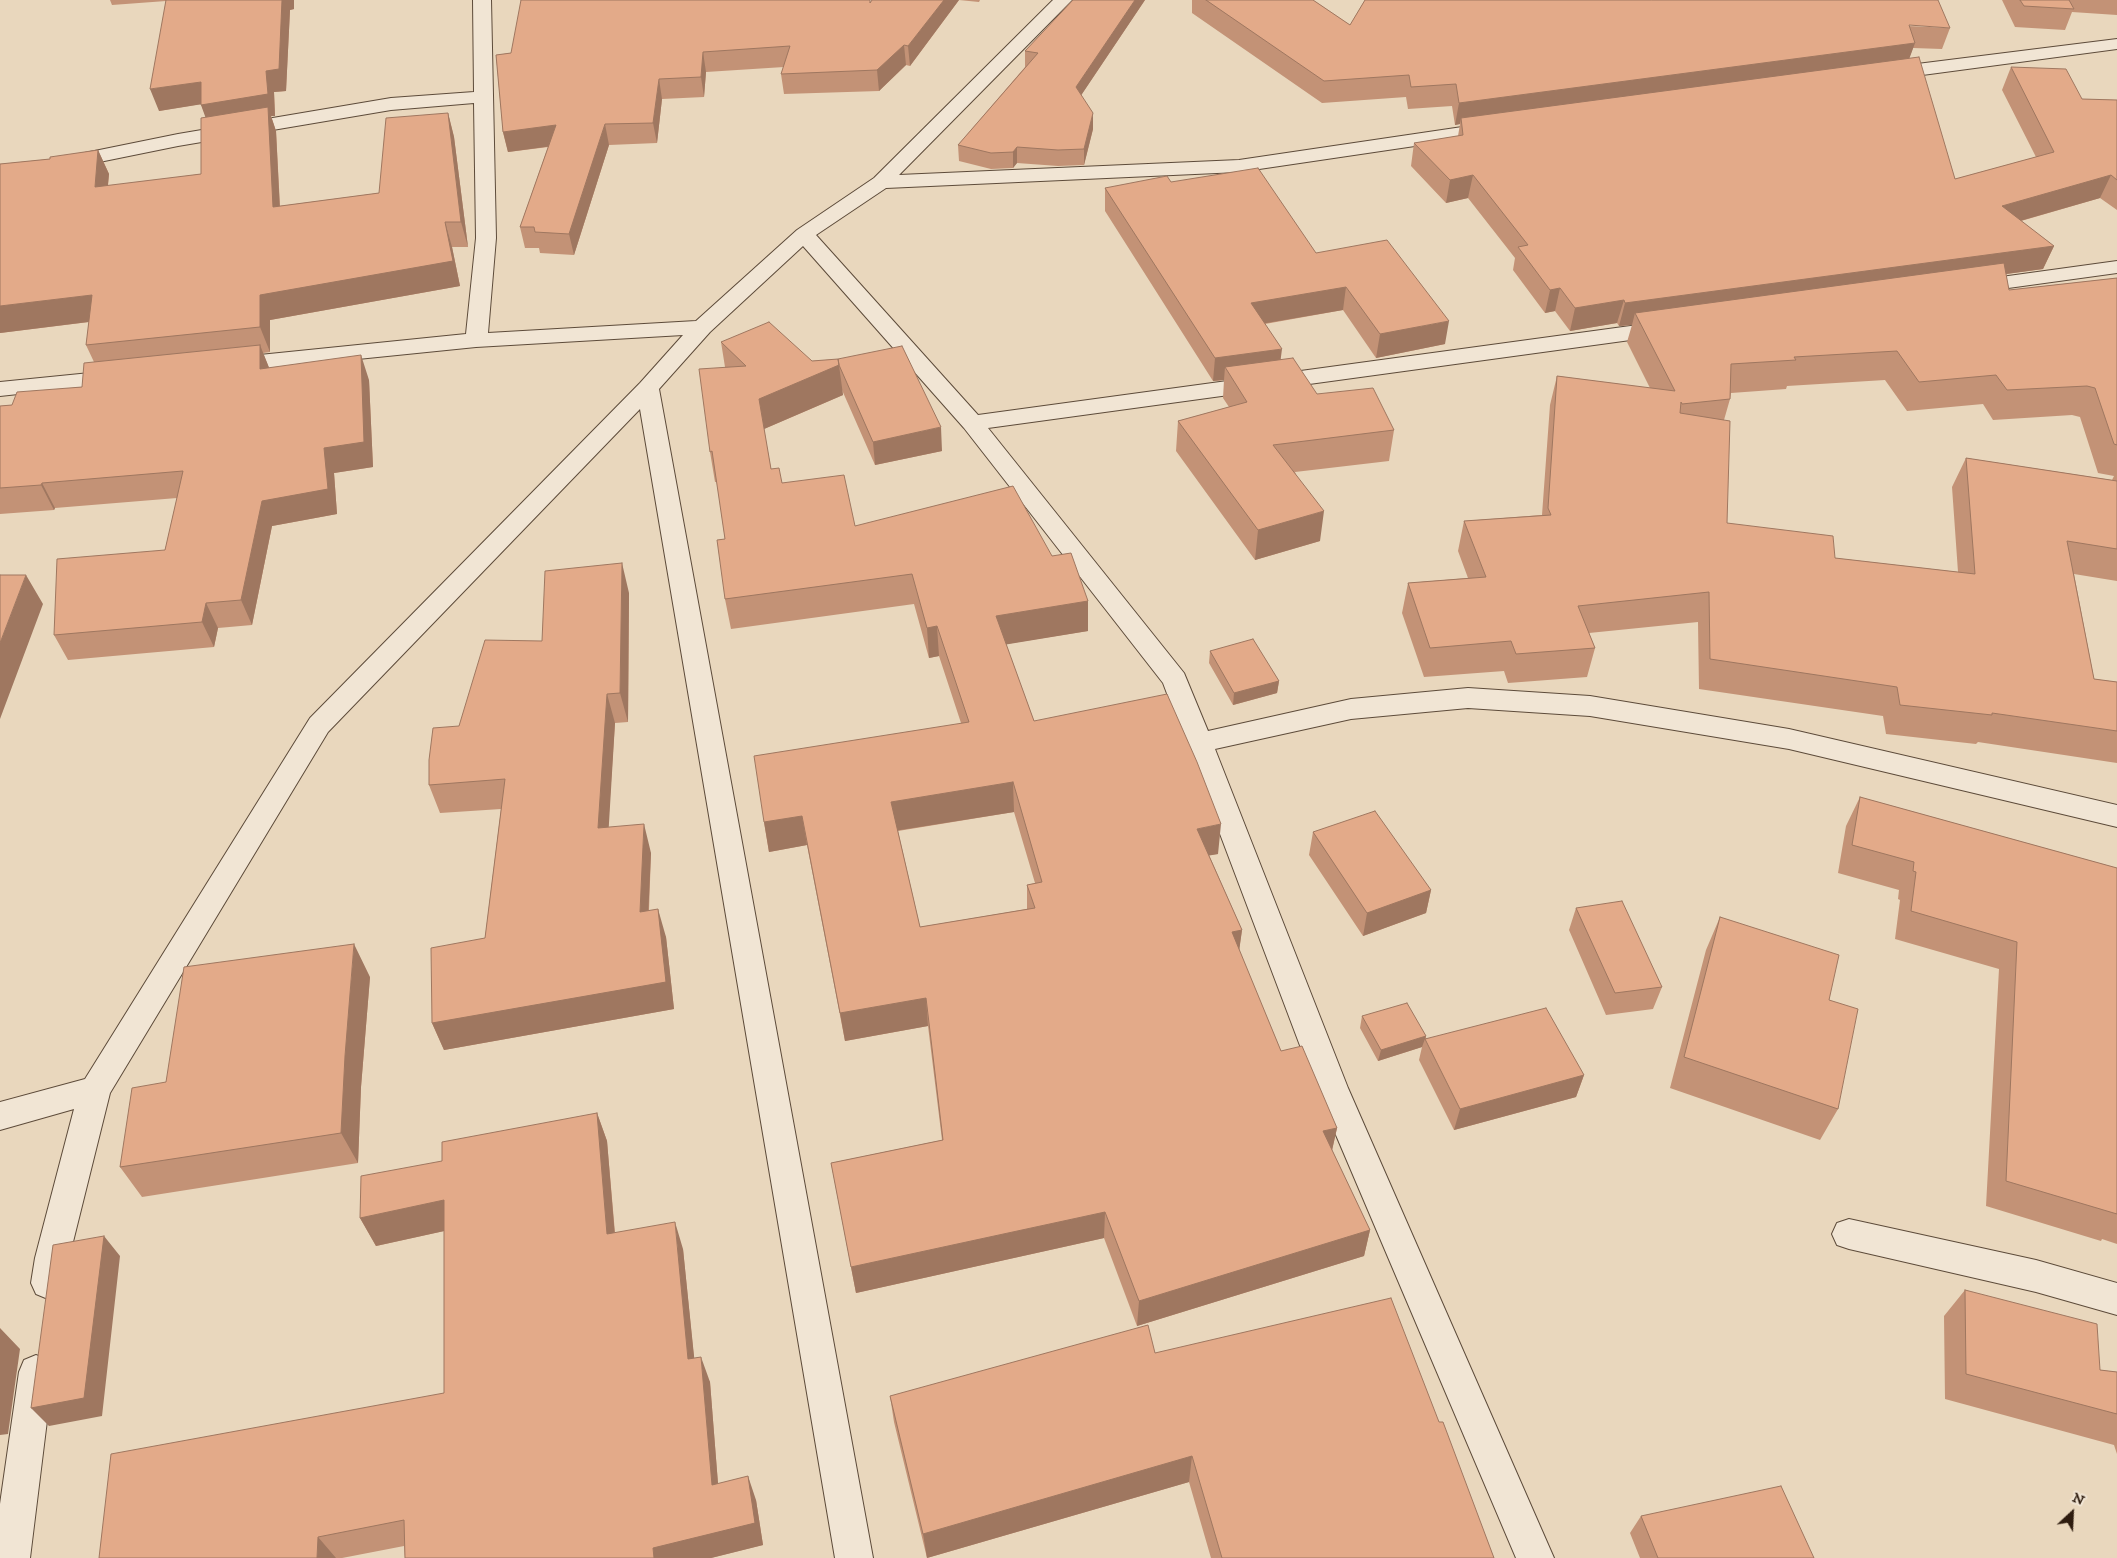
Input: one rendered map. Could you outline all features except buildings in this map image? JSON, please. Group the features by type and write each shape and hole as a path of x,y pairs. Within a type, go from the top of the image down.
{"street":[{"path":"476,340 486,238 482,0"},
{"path":"11,1558 52,1258 94,1090 319,725 648,388 702,326 804,234 881,182 1063,0"},
{"path":"1871,76 2117,44"},
{"path":"51,166 178,140 391,104 483,97"},
{"path":"881,182 1239,166 1515,125"},
{"path":"804,234 972,423 1175,680 1332,1088 1535,1558"},
{"path":"1950,290 2117,267"},
{"path":"972,423 1686,325"},
{"path":"208,368 476,340 702,326"},
{"path":"0,389 139,375"},
{"path":"648,388 854,1558"},
{"path":"1199,744 1351,709 1468,698 1590,706 1789,739 2117,816"},
{"path":"0,1116 94,1090"},
{"path":"1849,1234 2036,1276 2117,1298"}]}
